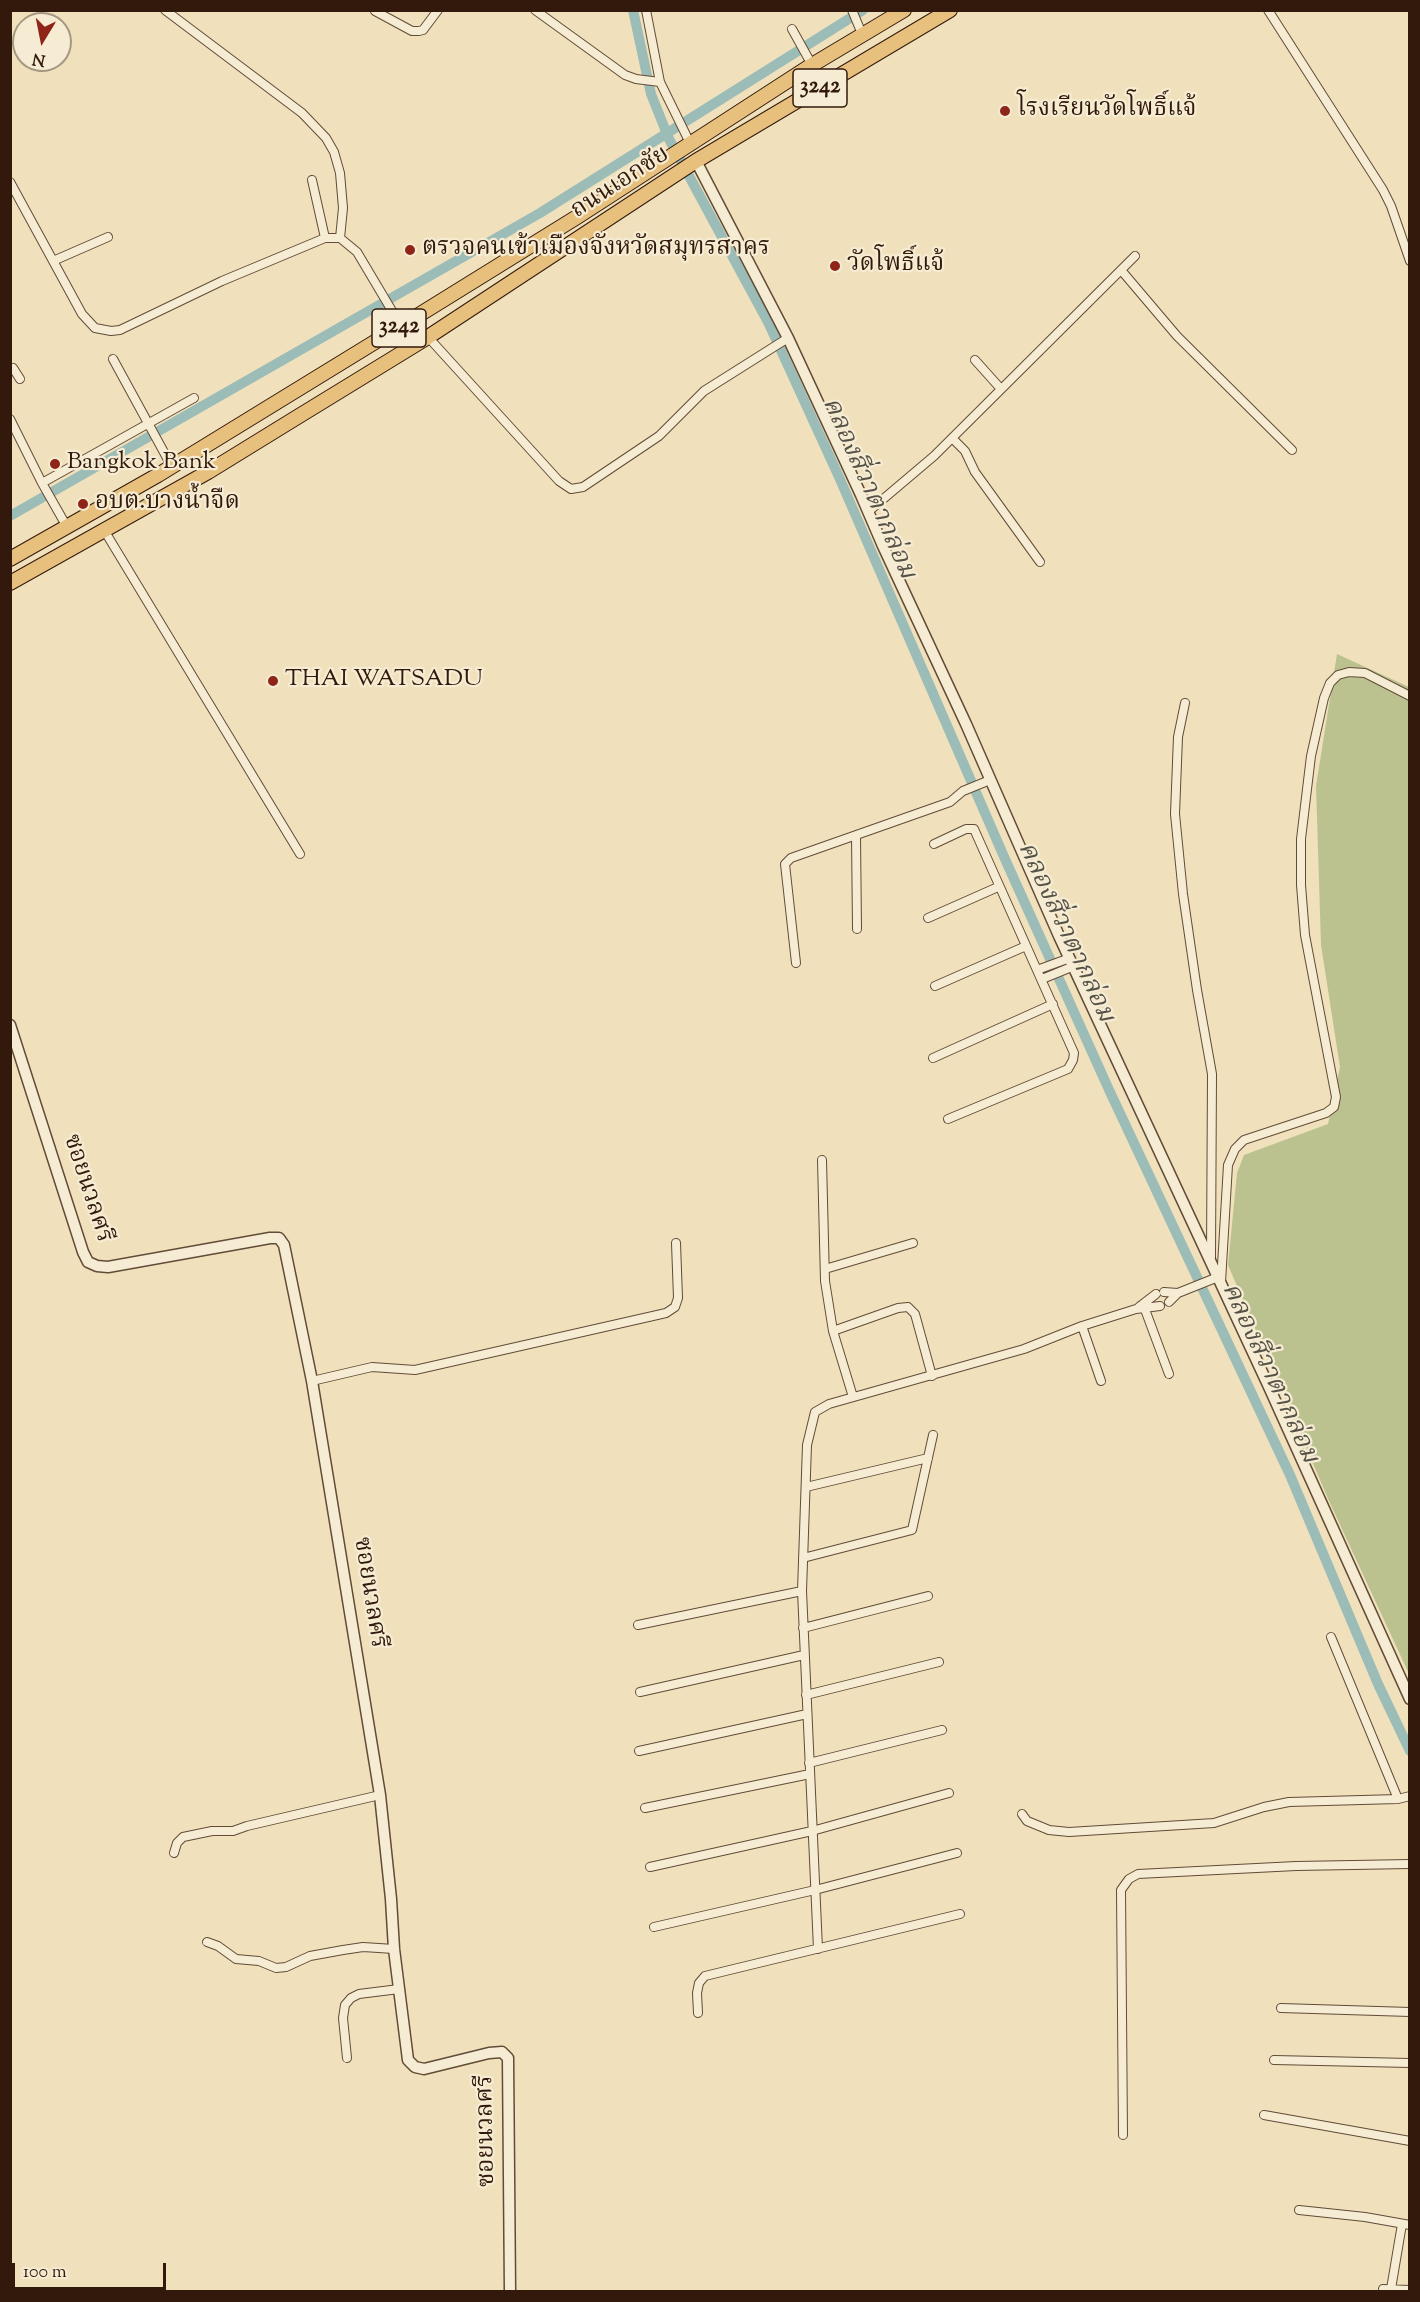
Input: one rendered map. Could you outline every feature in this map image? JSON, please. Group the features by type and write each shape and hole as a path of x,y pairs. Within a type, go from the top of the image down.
{"main road":[{"name":"ถนนเอกชัย","path":"10,559 220,437 398,322 653,168 686,143 904,10"},
{"name":"ถนนเอกชัย","path":"10,583 231,458 428,337 693,163 950,10"},
{"path":"220,437 231,458"}],"street":[{"path":"165,10 302,113 326,138 334,152 340,173 343,208 340,238"},
{"path":"375,11 412,31 419,31 423,30 438,10"},
{"path":"535,10 625,75 656,82"},
{"path":"646,10 656,82 680,123 686,143"},
{"path":"1268,10 1383,190 1410,261"},
{"path":"854,14 862,34"},
{"path":"792,29 812,65"},
{"path":"693,163 785,340 869,511 966,724 985,782 1068,964 1211,1262 1410,1699"},
{"path":"312,180 325,238"},
{"path":"11,183 53,261 89,323 95,328 120,330 222,281 325,238 340,238 357,252 398,322"},
{"path":"53,261 108,237"},
{"path":"869,511 934,456 1136,256"},
{"path":"1121,270 1177,336 1292,450"},
{"path":"428,337 559,481 571,489 583,487 659,436 704,391 785,340"},
{"path":"113,359 171,467"},
{"path":"975,360 1001,389"},
{"path":"13,368 20,379"},
{"path":"43,486 194,399"},
{"path":"10,419 43,486 67,527"},
{"path":"952,438 965,451 975,472 1040,562"},
{"path":"104,531 300,854"},
{"path":"1219,1280 1228,1166 1235,1149 1244,1140 1326,1113 1334,1107 1336,1097 1305,935 1301,885 1301,839 1311,756 1324,698 1330,683 1338,675 1349,672 1365,673 1410,696"},
{"path":"1185,703 1178,737 1175,814 1183,894 1212,1074 1211,1262"},
{"path":"796,963 785,864 791,858 950,802 963,791 985,782"},
{"path":"934,844 966,829 974,829 1074,1053 1068,1069 948,1119"},
{"path":"856,836 857,929"},
{"path":"928,918 998,887"},
{"path":"935,986 1026,946"},
{"path":"1037,970 1049,971 1068,964"},
{"path":"1042,979 1049,971"},
{"path":"933,1058 1053,1004"},
{"name":"ซอยนวลศรี","path":"10,1025 88,1262 108,1267 270,1238 279,1238 284,1245 312,1381 380,1795 391,1899 393,1949 408,2060 415,2067 424,2069 489,2053 502,2052 508,2058 510,2292"},
{"path":"822,1160 825,1269 833,1331 853,1397"},
{"path":"312,1381 372,1367 415,1370 666,1313 675,1307 678,1298 676,1243"},
{"path":"825,1269 913,1243"},
{"path":"1141,1307 1160,1293 1178,1293 1219,1280"},
{"path":"818,1948 802,1591 807,1445 815,1412 829,1404 1024,1349 1082,1326 1141,1307 1165,1304 1178,1293"},
{"path":"833,1331 898,1308 908,1307 915,1314 932,1376"},
{"path":"1141,1307 1169,1374"},
{"path":"1082,1326 1101,1381"},
{"path":"803,1558 912,1530 933,1435"},
{"path":"806,1487 928,1458"},
{"path":"638,1625 802,1591"},
{"path":"803,1628 928,1596"},
{"path":"1331,1637 1398,1799"},
{"path":"640,1692 804,1655"},
{"path":"806,1695 939,1662"},
{"path":"639,1751 807,1714"},
{"path":"809,1763 942,1730"},
{"path":"645,1808 810,1774"},
{"path":"650,1867 812,1831 949,1793"},
{"path":"174,1853 177,1843 183,1837 212,1831 233,1831 380,1795"},
{"path":"1022,1814 1027,1821 1049,1830 1080,1832 1214,1823 1264,1807 1289,1802 1398,1799 1410,1796"},
{"path":"654,1927 815,1890 957,1853"},
{"path":"1123,2135 1121,1890 1129,1879 1138,1874 1410,1864"},
{"path":"698,2013 697,1993 699,1983 705,1976 960,1914"},
{"path":"207,1942 218,1946 236,1959 259,1961 276,1968 286,1967 310,1956 343,1950 363,1947 393,1949"},
{"path":"347,2058 343,2018 345,2005 359,1994 399,1989"},
{"path":"1281,2008 1410,2012"},
{"path":"1274,2060 1410,2063"},
{"path":"1264,2115 1410,2141"},
{"path":"1299,2210 1365,2217 1406,2225 1387,2289 1410,2290"}],"green space":[{"path":"1337,654 1409,687 1409,1674 1329,1501 1228,1265 1237,1173 1244,1155 1328,1124 1340,1067 1321,945 1316,786"}],"waterway":[{"name":"คลองสี่วาตากล่อม","path":"633,10 651,94 669,139 768,322 839,477 1005,859 1110,1092 1290,1475 1378,1684 1410,1751"},
{"path":"10,516 540,213 863,10"}],"place":[{"name":"โรงเรียนวัดโพธิ์แจ้","path":"1005,111"},
{"name":"ตรวจคนเข้าเมืองจังหวัดสมุทรสาคร","path":"410,250"},
{"name":"วัดโพธิ์แจ้","path":"835,266"},
{"name":"Bangkok Bank","path":"55,464"},
{"name":"อบต.บางน้ำจืด","path":"83,504"},
{"name":"THAI WATSADU","path":"273,681"}]}
